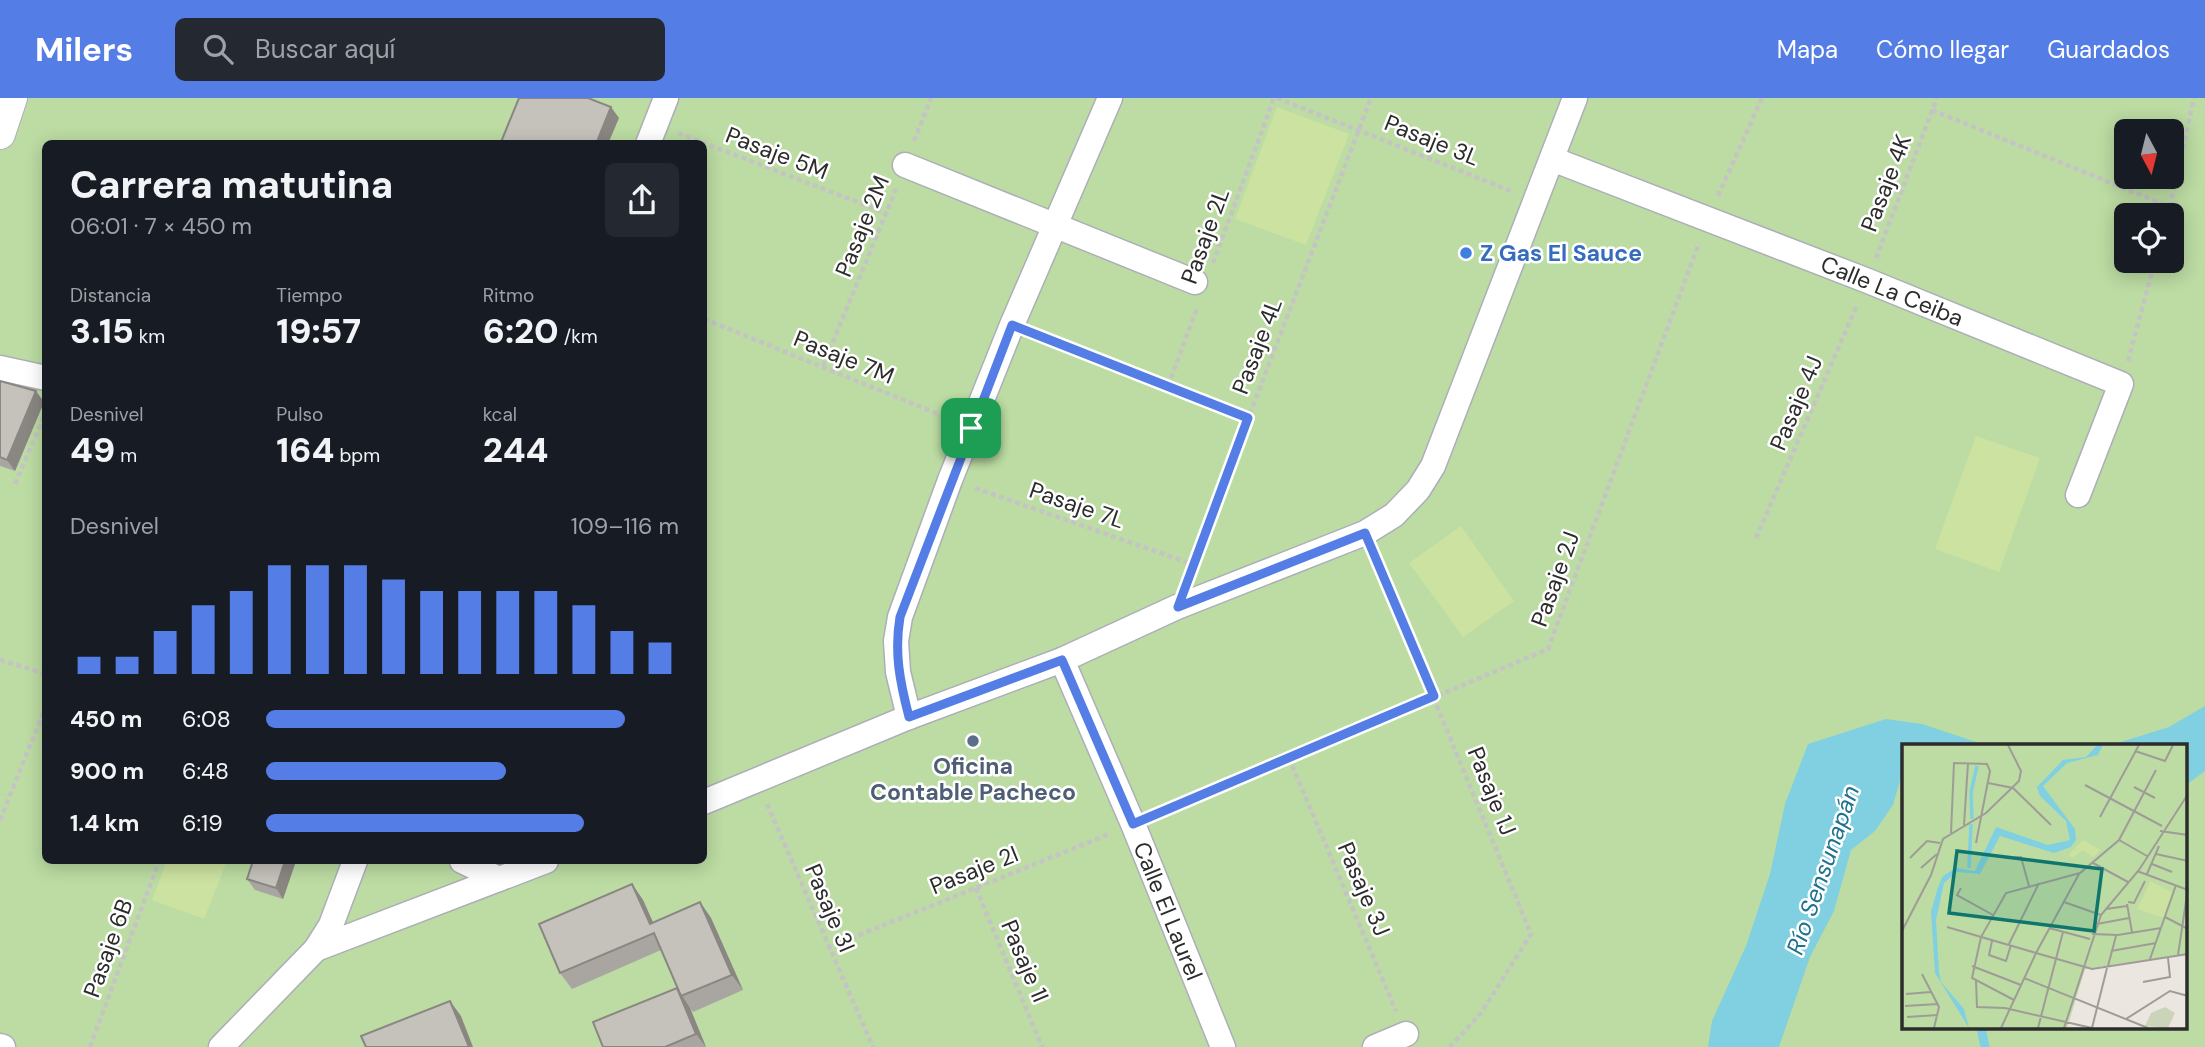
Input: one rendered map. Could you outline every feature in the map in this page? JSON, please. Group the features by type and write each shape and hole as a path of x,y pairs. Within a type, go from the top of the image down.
{"street":[{"path":"0,134 12,98"},
{"path":"651,134 666,98"},
{"path":"909,717 898,672 896,641 900,617 950,480 1012,325 1110,98"},
{"path":"707,801 909,717 1062,660 1178,607 1365,533 1394,515 1418,490 1433,466 1575,98"},
{"name":"Calle La Ceiba","path":"1552,159 1868,281 2121,384"},
{"path":"905,165 1203,281"},
{"path":"0,368 42,377"},
{"path":"2078,495 2121,384"},
{"name":"Calle El Laurel","path":"1062,660 1133,824 1223,1047"},
{"path":"221,1047 316,949 331,925 354,864"},
{"path":"468,864 499,879"},
{"path":"316,949 538,864"},
{"path":"1375,1047 1406,1034"}],"path":[{"name":"Pasaje 2M","path":"823,366 931,98"},
{"name":"Pasaje 3L","path":"1276,98 1535,200"},
{"name":"Pasaje 2L","path":"1168,386 1203,281 1276,98"},
{"name":"Pasaje 4L","path":"1178,607 1192,564 1371,98"},
{"name":"Pasaje 2J","path":"1133,824 1548,649 1708,218 1762,98"},
{"name":"Pasaje 4K","path":"1868,281 1937,98"},
{"path":"2171,203 2194,98"},
{"path":"1932,110 2160,203"},
{"name":"Pasaje 5M","path":"651,134 669,140"},
{"name":"Pasaje 5M","path":"707,153 886,213"},
{"path":"2121,384 2152,273"},
{"name":"Pasaje 4J","path":"1756,538 1868,281"},
{"name":"Pasaje 7M","path":"707,320 971,428"},
{"path":"1012,325 1248,418"},
{"path":"15,484 42,420"},
{"name":"Pasaje 7L","path":"950,480 1192,564"},
{"name":"Pasaje 1J","path":"1365,533 1531,934 1481,1013 1450,1047"},
{"path":"0,660 42,673"},
{"path":"0,820 42,716"},
{"name":"Pasaje 3J","path":"1289,758 1406,1034"},
{"name":"Pasaje 3I","path":"758,781 827,948 873,1047"},
{"name":"Pasaje 2I","path":"827,948 1133,824"},
{"name":"Pasaje 6B","path":"90,1047 158,864"},
{"name":"Pasaje 1I","path":"976,888 1042,1047"}],"green space":[{"path":"0,98 2205,98 2205,1047 0,1047"},
{"path":"1277,107 1349,134 1306,245 1235,219"},
{"path":"1976,436 2040,458 1999,572 1935,549"},
{"path":"1461,526 1514,601 1463,637 1409,563"},
{"path":"166,864 226,864 204,919 152,900"}],"water":[{"path":"2205,706 2205,771 2188,784 2188,744 2114,744 2169,727"},
{"name":"Río Sensunapán","path":"1886,719 1922,724 1982,744 1902,744 1902,777 1893,805 1875,831 1851,850 1834,911 1810,957 1779,1047 1708,1047 1712,1021 1746,946 1770,874 1785,804 1808,744"}],"building":[{"path":"519,98 588,98 611,107 598,140 502,140"},
{"path":"0,381 36,391 7,460 0,457"},
{"path":"252,864 284,864 276,888 247,879"},
{"path":"632,884 650,924 700,902 732,975 681,996 654,933 560,973 539,924"},
{"path":"677,988 696,1034 665,1047 603,1047 593,1022"},
{"path":"450,1001 469,1047 366,1047 361,1036"}],"waterway":[{"path":"1981,1030 1985,1047"}],"place":[{"name":"Z Gas El Sauce","path":"1466,253"},
{"name":"Oficina Contable Pacheco","path":"973,741"}],"route":[{"path":"1012,325 1248,418 1178,607 1365,533 1434,696 1133,824 1062,660 909,717 898,672 896,641 900,617 971,428 1012,325"}]}
